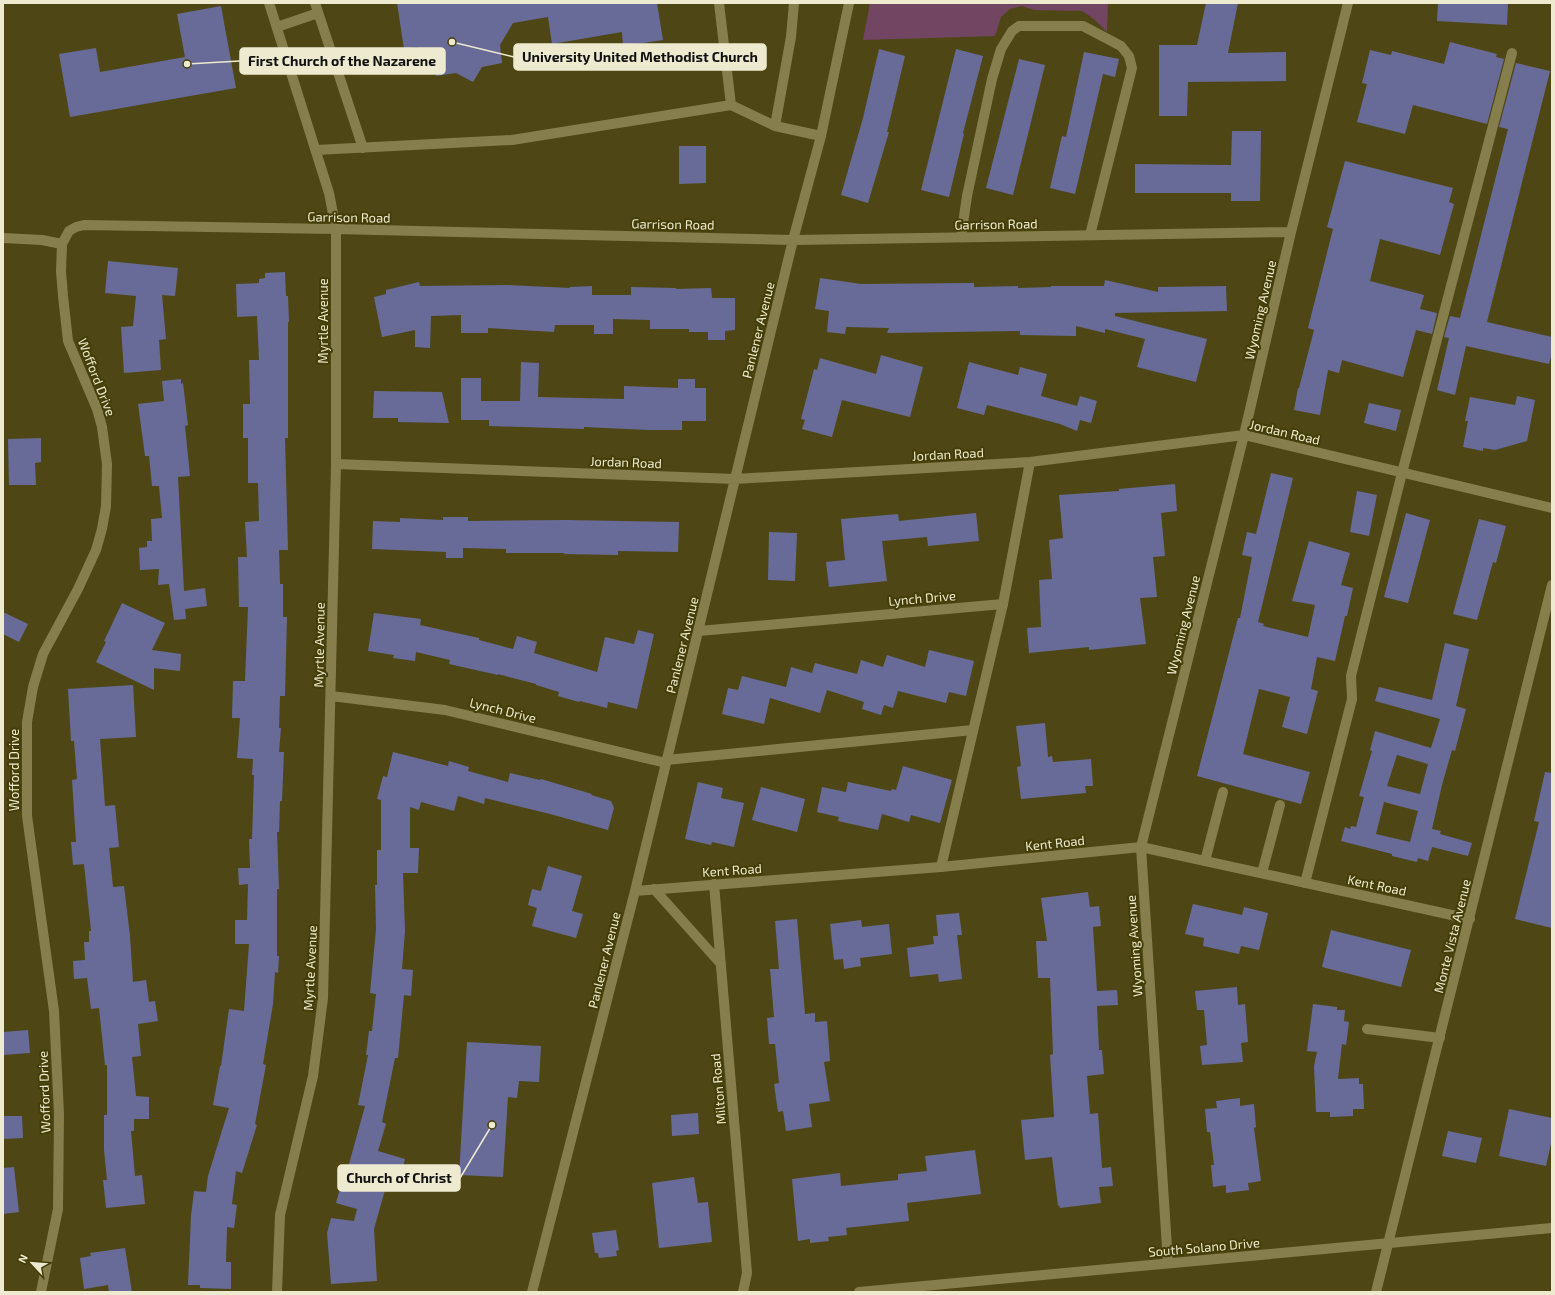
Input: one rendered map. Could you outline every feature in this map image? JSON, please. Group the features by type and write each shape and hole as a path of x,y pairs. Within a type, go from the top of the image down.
{"street":[{"name":"Myrtle Avenue","path":"269,3 329,193 336,229 336,464 323,998 313,1076 280,1215 277,1292"},
{"path":"719,3 731,105"},
{"path":"775,126 791,37 794,3"},
{"name":"Panlener Avenue","path":"532,1292 635,891 793,240 821,136 849,3"},
{"name":"Wyoming Avenue","path":"1168,1263 1141,847 1244,435 1291,232 1348,3"},
{"path":"277,27 316,8 362,148"},
{"path":"961,237 966,196 992,79 1001,48 1012,31 1019,26 1083,26 1121,46 1129,56 1132,68 1090,235"},
{"path":"1305,883 1352,699 1351,676 1402,473 1512,53"},
{"path":"316,150 512,140 731,105 775,126 821,136"},
{"name":"Garrison Road","path":"62,244 69,231 84,225 336,229 793,240 1291,232"},
{"path":"3,238 42,240 62,244"},
{"name":"Wofford Drive","path":"41,1292 58,1209 59,1114 54,1011 27,816 27,722 33,687 43,654 78,590 96,550 102,529 107,484 106,451 102,427 97,409 68,341 61,271 62,244"},
{"name":"Jordan Road","path":"336,464 735,478 1030,462 1244,435 1552,508"},
{"path":"940,868 1003,604 1030,462"},
{"name":"Monte Vista Avenue","path":"1376,1292 1552,585"},
{"name":"Lynch Drive","path":"699,631 1003,604"},
{"name":"Lynch Drive","path":"331,696 445,710 666,762 974,730"},
{"path":"1205,861 1223,792"},
{"path":"1262,873 1280,805"},
{"name":"Kent Road","path":"635,891 940,868 1141,847 1470,919"},
{"name":"Milton Road","path":"714,884 747,1273 743,1292"},
{"path":"654,889 721,964"},
{"path":"1367,1029 1440,1038"},
{"name":"South Solano Drive","path":"859,1292 1552,1228"}],"shaded area":[{"path":"870,3 1108,3 1107,32 1094,19 1082,11 1034,10 1022,6 1010,9 1001,17 995,36 863,40"}],"building":[{"path":"397,3 657,3 663,40 623,46 622,32 552,44 548,17 513,23 500,45 502,63 482,67 473,82 456,73 436,76 435,56 417,47 404,49"},
{"path":"1206,3 1238,3 1228,53 1286,52 1286,81 1188,82 1187,116 1159,116 1159,45 1197,45"},
{"path":"1438,3 1508,3 1507,25 1437,21"},
{"path":"221,6 236,88 70,117 59,54 96,48 100,72 185,57 177,14"},
{"path":"1450,42 1497,54 1496,57 1504,59 1487,124 1413,105 1405,134 1357,122 1367,84 1362,83 1370,50 1391,55 1392,51 1444,64"},
{"path":"879,49 905,56 887,132 889,132 868,203 841,195 863,118"},
{"path":"956,49 983,56 963,133 949,197 921,190"},
{"path":"1084,52 1119,59 1115,77 1103,74 1075,194 1050,188 1062,136 1066,137"},
{"path":"1019,59 1045,65 1013,195 986,188"},
{"path":"1516,63 1550,71 1487,322 1552,337 1552,353 1549,364 1466,346 1455,395 1437,390 1449,338 1444,337 1450,316 1460,318 1508,129 1499,127"},
{"path":"1232,131 1261,131 1260,201 1231,201 1231,193 1135,193 1135,164 1231,165"},
{"path":"679,146 706,146 706,183 679,184"},
{"path":"1345,161 1453,188 1449,202 1454,204 1440,255 1380,239 1370,281 1424,295 1420,309 1437,313 1432,334 1416,330 1403,377 1342,360 1339,373 1328,370 1320,415 1294,410 1298,388 1314,330 1308,328 1333,229 1327,227"},
{"path":"108,261 178,268 175,296 162,295 166,339 159,340 161,370 124,373 121,327 133,326 136,296 105,293"},
{"path":"285,272 289,322 288,438 285,438 288,550 279,550 280,584 283,584 283,617 287,617 285,696 280,696 279,728 281,728 279,752 284,752 282,801 280,801 279,832 277,832 279,889 277,889 277,956 279,956 278,973 275,972 273,1004 263,1064 266,1065 255,1124 257,1125 242,1173 236,1171 232,1204 237,1205 234,1228 227,1227 226,1262 231,1262 231,1289 200,1288 200,1285 188,1285 191,1216 194,1191 206,1192 208,1176 229,1108 213,1105 221,1066 229,1009 244,1011 249,944 235,944 235,920 247,920 248,884 239,885 238,868 250,868 249,839 252,839 253,759 237,758 240,718 232,718 233,681 245,681 248,607 239,607 238,557 247,557 245,522 259,521 258,483 248,483 248,438 243,438 243,404 250,404 249,360 259,360 257,316 237,317 236,284 259,283 259,279 265,278 265,273"},
{"path":"820,278 861,284 974,283 974,287 1018,286 1018,288 1051,286 1104,286 1105,280 1158,292 1158,287 1226,286 1227,311 1115,313 1115,316 1207,339 1196,382 1137,367 1145,339 1105,329 1105,333 1076,326 1076,336 1020,335 1020,331 887,333 889,328 846,327 845,334 827,332 829,311 815,309"},
{"path":"419,282 420,286 508,285 570,288 592,286 592,295 631,295 631,287 676,289 711,288 712,298 735,298 735,330 725,331 725,340 708,340 708,332 689,332 689,329 650,329 650,320 613,319 613,334 594,334 594,325 555,325 554,332 488,328 488,333 461,333 461,315 431,316 430,348 415,347 415,330 382,337 374,297 386,294 386,290"},
{"path":"881,355 923,367 910,417 842,400 832,437 802,429 805,420 801,419 814,369 817,370 820,358 876,374"},
{"path":"521,362 539,363 538,397 624,399 624,386 678,388 678,379 695,379 695,388 706,388 706,421 682,421 682,430 649,430 584,427 584,429 489,426 489,420 461,420 461,378 481,378 481,401 520,401"},
{"path":"969,362 1018,375 1020,367 1047,374 1041,396 1077,406 1080,396 1097,401 1091,423 1080,420 1077,431 1060,424 987,405 984,415 957,408"},
{"path":"181,379 181,384 183,383 188,425 185,426 190,476 178,477 184,591 205,588 207,606 185,609 186,619 174,620 169,584 158,585 159,569 140,570 139,548 147,547 147,541 152,541 151,519 162,518 159,486 152,486 149,456 145,456 138,404 164,401 162,381"},
{"path":"374,391 442,392 449,423 398,422 398,418 373,418"},
{"path":"1517,396 1535,400 1527,441 1495,450 1483,448 1483,451 1463,447 1468,421 1465,421 1470,397 1515,405"},
{"path":"1369,403 1401,410 1396,431 1364,423"},
{"path":"41,438 41,462 35,463 36,485 9,485 8,439"},
{"path":"1271,473 1293,478 1258,622 1264,624 1263,626 1308,637 1315,605 1292,601 1309,541 1350,553 1341,585 1353,588 1347,616 1345,616 1335,661 1317,657 1311,689 1318,691 1307,734 1282,727 1290,697 1259,689 1243,754 1310,772 1301,804 1197,776 1238,618 1240,618 1252,557 1242,555 1247,532 1256,534"},
{"path":"1175,484 1177,511 1161,513 1165,556 1153,557 1157,597 1140,598 1146,644 1089,650 1089,647 1029,653 1027,628 1041,627 1039,580 1052,579 1049,540 1063,538 1059,495 1119,491 1119,489"},
{"path":"1357,491 1377,495 1369,536 1350,532"},
{"path":"976,513 979,541 928,546 927,537 882,541 887,581 829,587 826,562 845,560 841,519 898,514 899,521"},
{"path":"1406,513 1430,520 1408,603 1384,597"},
{"path":"443,517 468,517 468,521 565,520 679,522 678,552 618,551 618,555 506,553 506,549 463,548 463,558 446,558 446,552 372,549 373,521 400,522 400,518 443,520"},
{"path":"1479,519 1506,526 1496,563 1493,562 1477,620 1453,614"},
{"path":"769,532 797,533 795,581 768,580"},
{"path":"122,603 165,623 152,650 181,654 180,671 154,668 154,690 96,662"},
{"path":"3,612 28,624 19,642 3,634"},
{"path":"374,613 421,619 420,625 479,638 479,640 513,649 517,636 537,642 534,653 597,672 605,637 634,644 638,630 654,634 637,709 608,702 607,708 558,696 559,692 536,684 498,674 449,664 450,660 416,652 415,661 393,658 394,655 368,651"},
{"path":"1445,643 1469,649 1456,706 1466,709 1455,751 1452,750 1442,785 1432,829 1441,831 1440,834 1472,843 1468,856 1432,847 1428,861 1418,858 1417,862 1341,841 1345,827 1350,829 1351,826 1356,827 1364,797 1359,796 1372,751 1370,750 1375,731 1431,748 1440,719 1375,701 1379,687 1432,700","holes":["1397,755 1428,764 1420,794 1387,786","1384,802 1418,811 1410,842 1376,834"]},
{"path":"929,650 974,661 966,696 949,692 946,703 898,691 893,708 884,705 881,715 862,709 864,702 827,690 820,713 770,698 764,724 722,714 728,688 738,690 742,676 786,687 791,667 812,673 815,663 857,674 861,660 883,667 887,655 925,667"},
{"path":"133,685 136,737 100,739 105,806 115,805 119,847 109,848 113,887 124,886 130,936 133,982 146,980 149,1002 155,1001 158,1021 138,1024 141,1056 132,1057 136,1096 149,1097 149,1119 134,1119 134,1131 131,1131 135,1176 142,1175 145,1204 106,1208 103,1180 107,1180 104,1150 104,1115 107,1115 107,1065 105,1065 99,1008 91,1009 87,978 74,979 73,961 85,960 84,942 89,942 89,931 91,931 84,864 73,865 71,842 76,842 72,780 77,779 74,741 71,741 68,689"},
{"path":"1045,723 1048,757 1052,756 1053,762 1091,759 1093,786 1085,786 1086,793 1021,799 1017,767 1021,766 1016,726"},
{"path":"393,752 448,766 449,761 469,767 468,771 508,782 510,773 541,779 611,801 614,808 608,830 485,798 484,804 458,796 454,811 421,802 419,810 410,807 410,848 419,848 418,873 403,873 405,931 402,969 413,970 411,996 404,995 398,1058 395,1058 382,1122 386,1124 378,1151 405,1159 400,1179 389,1176 374,1229 377,1281 331,1284 327,1233 331,1218 354,1221 357,1209 336,1203 344,1174 346,1175 365,1106 358,1105 368,1055 366,1055 369,1031 372,1031 376,994 370,993 376,929 375,885 377,885 377,850 381,850 381,800 377,799 383,776 387,777"},
{"path":"903,766 952,780 940,823 911,815 909,822 882,814 878,830 838,821 839,817 817,812 822,787 846,792 848,782 891,791 892,789 896,790"},
{"path":"1545,772 1552,773 1552,928 1515,919 1539,822 1534,821"},
{"path":"698,782 723,788 721,798 744,803 734,847 712,842 711,845 685,839"},
{"path":"761,787 805,799 797,832 752,820"},
{"path":"548,866 582,876 572,911 583,914 576,938 532,926 537,908 528,905 532,889 541,891"},
{"path":"1088,892 1090,907 1099,906 1101,926 1093,927 1097,991 1117,990 1118,1005 1097,1006 1099,1050 1102,1050 1104,1074 1087,1076 1090,1114 1098,1113 1102,1168 1111,1167 1113,1186 1099,1187 1101,1203 1060,1208 1059,1205 1058,1206 1052,1157 1025,1160 1021,1120 1054,1117 1050,1055 1053,1054 1050,978 1038,978 1036,941 1047,941 1041,898"},
{"path":"1193,904 1242,915 1244,907 1268,913 1259,950 1241,946 1239,954 1203,946 1204,938 1185,934"},
{"path":"959,913 962,935 957,935 962,979 939,982 938,974 910,977 907,948 934,944 933,936 938,936 936,915"},
{"path":"797,919 805,1014 815,1013 815,1022 827,1021 830,1061 824,1062 830,1101 809,1104 812,1127 786,1131 783,1111 778,1112 774,1084 779,1083 775,1044 769,1044 767,1018 774,1017 770,969 779,969 775,921"},
{"path":"861,920 862,927 889,924 892,954 860,958 861,966 844,969 843,959 834,960 830,924"},
{"path":"1331,930 1411,950 1401,987 1322,967"},
{"path":"1237,987 1238,1005 1245,1004 1248,1042 1241,1043 1243,1062 1202,1065 1200,1046 1207,1045 1204,1010 1197,1010 1195,991"},
{"path":"1313,1004 1337,1007 1337,1010 1345,1010 1344,1021 1349,1022 1346,1045 1342,1044 1338,1079 1359,1078 1359,1084 1363,1084 1364,1109 1353,1109 1353,1116 1330,1117 1330,1112 1316,1112 1314,1066 1317,1052 1307,1051"},
{"path":"28,1030 30,1053 3,1055 3,1032"},
{"path":"467,1042 541,1046 539,1082 519,1081 517,1098 508,1097 503,1177 459,1175"},
{"path":"1240,1098 1240,1106 1254,1104 1256,1127 1254,1128 1261,1181 1248,1183 1249,1190 1226,1193 1226,1185 1213,1187 1211,1165 1214,1165 1210,1132 1207,1132 1205,1109 1217,1108 1216,1101"},
{"path":"1509,1109 1552,1118 1552,1139 1546,1166 1499,1156"},
{"path":"698,1113 699,1134 672,1136 671,1115"},
{"path":"3,1116 22,1116 23,1138 3,1139"},
{"path":"1448,1131 1482,1138 1476,1163 1442,1156"},
{"path":"975,1150 981,1194 907,1203 909,1221 846,1228 847,1235 828,1237 829,1241 810,1243 810,1239 798,1241 792,1179 840,1173 841,1186 898,1180 898,1174 927,1171 925,1156"},
{"path":"14,1167 19,1212 3,1214 3,1168"},
{"path":"694,1177 698,1203 708,1202 712,1242 659,1248 652,1183"},
{"path":"616,1230 619,1250 616,1251 617,1256 599,1258 598,1253 595,1253 592,1233"},
{"path":"125,1248 132,1292 109,1292 108,1285 84,1289 80,1258 91,1256 90,1253"}],"place":[{"name":"University United Methodist Church","path":"452,42"},
{"name":"First Church of the Nazarene","path":"187,64"},
{"name":"Church of Christ","path":"492,1125"}]}
